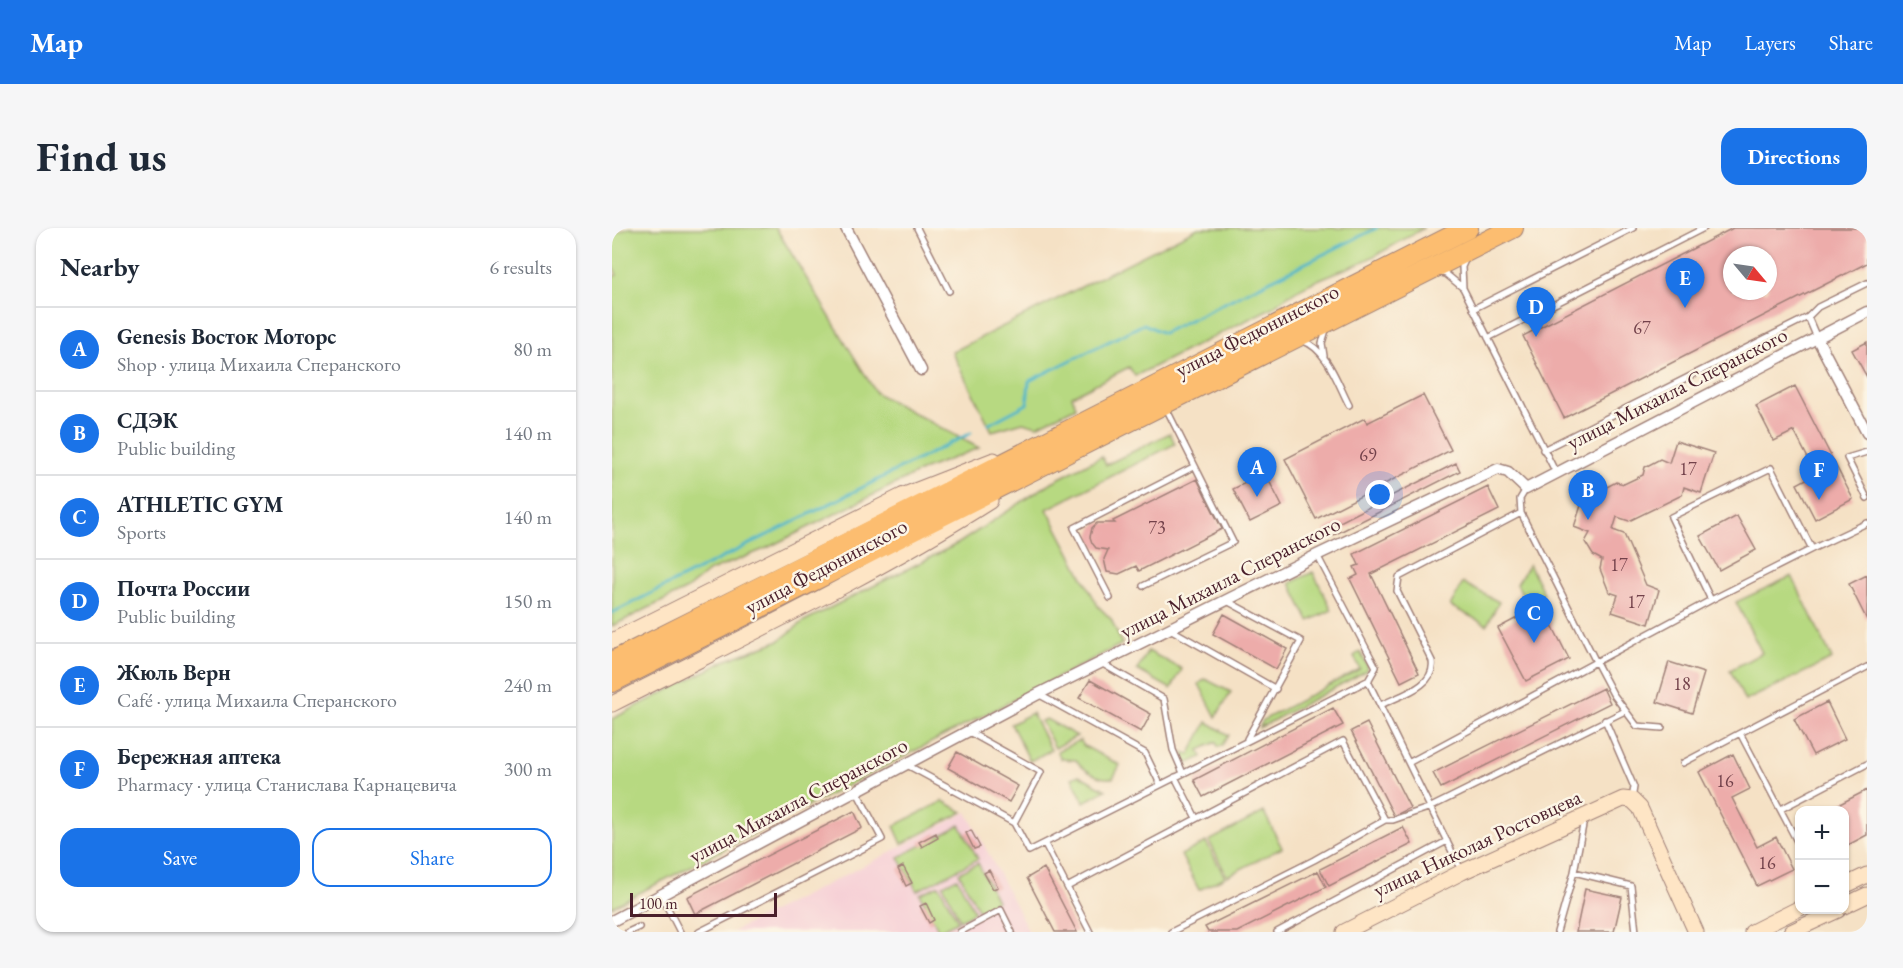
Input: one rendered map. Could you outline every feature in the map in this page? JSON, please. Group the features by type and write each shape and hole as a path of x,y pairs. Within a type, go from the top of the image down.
{"highway":[{"name":"улица Федюнинского","path":"615,674 1045,441 1468,228"},
{"name":"улица Федюнинского","path":"615,674 1055,459 1512,228"}],"main road":[{"name":"улица Федюнинского","path":"1479,245 1521,228"},
{"name":"улица Федюнинского","path":"612,642 902,496 1045,441"},
{"name":"улица Федюнинского","path":"612,704 921,544 1055,459"},
{"name":"улица Николая Ростовцева","path":"1344,932 1462,872 1584,816 1623,799 1632,800"},
{"path":"1632,800 1640,808 1696,932"},
{"path":"1849,884 1867,875"},
{"path":"1849,904 1867,896"},
{"path":"1752,932 1795,910"},
{"path":"1791,932 1828,914"}],"street":[{"path":"846,228 921,370"},
{"name":"улица Михаила Сперанского","path":"612,921 1038,694 1317,555 1498,468 1508,472 1526,489 1867,312"},
{"path":"1817,338 1867,433"}],"lane":[{"path":"917,228 949,291"},
{"path":"1473,309 1633,228"},
{"path":"1488,338 1704,228"},
{"path":"1479,245 1462,267 1463,288 1556,473"},
{"path":"1423,273 1446,274 1463,288"},
{"path":"1543,450 1808,317 1818,307 1867,283"},
{"path":"1326,360 1323,336 1341,315"},
{"path":"1808,317 1817,338"},
{"path":"1289,340 1308,343 1326,360 1349,405"},
{"path":"1143,586 1233,542 1164,404"},
{"path":"1867,452 1847,458 1867,498"},
{"path":"1110,598 1074,528 1195,466"},
{"path":"1710,600 1671,517 1771,468 1812,549"},
{"path":"1526,489 1520,499 1521,513 1596,662 1625,711 1637,726 1662,728"},
{"path":"1381,705 1428,682 1433,669 1432,661 1397,591 1399,577 1521,513"},
{"path":"1410,762 1710,600 1867,523"},
{"path":"907,765 1014,823 1029,851 1369,680 1376,667 1317,555"},
{"path":"1227,601 1302,641 1247,741"},
{"path":"1170,629 1276,689"},
{"path":"1101,663 1164,699 1173,750 1183,773"},
{"path":"1683,763 1867,667"},
{"path":"1369,680 1462,872"},
{"path":"1038,694 1145,753 1160,784"},
{"path":"1171,932 1314,860 1385,820 1393,820 1431,807 1625,711"},
{"path":"1605,720 1634,787 1632,800"},
{"path":"968,731 1041,772 1014,823"},
{"path":"1740,732 1795,838"},
{"path":"1067,887 1343,741 1385,820"},
{"path":"1780,810 1867,764"},
{"path":"1175,777 1196,818"},
{"path":"699,932 882,839 857,792"},
{"path":"1557,932 1574,872 1584,816"},
{"path":"1277,932 1447,841"},
{"path":"1045,844 1090,932"},
{"path":"1574,872 1631,886 1636,932"},
{"path":"661,895 680,932"},
{"path":"960,932 1001,910 1012,932"},
{"path":"628,932 639,927"}],"shaded area":[{"path":"967,812 1029,932 732,932 885,855"}],"green space":[{"path":"628,228 776,228 876,393 979,448 925,469 767,548 708,572 687,589 612,626 612,277 617,275 612,264 612,235"},
{"path":"1198,228 1424,228 1369,259 1300,288 1273,307 1135,376 1129,367 1072,396 1076,407 1037,426 1023,422 992,431 952,352"},
{"path":"1170,433 1175,444 1047,509 1098,606 1111,619 1122,644 612,907 612,719 727,660 780,640 804,621 959,543 1052,482 1102,456 1106,465"},
{"path":"1529,564 1544,594 1527,603 1517,584"},
{"path":"1313,572 1332,610 1309,621 1290,583"},
{"path":"1792,576 1832,659 1745,701 1730,670 1762,653 1736,602"},
{"path":"1463,583 1499,602 1487,625 1450,606"},
{"path":"1148,651 1182,669 1171,689 1137,670"},
{"path":"1360,652 1367,665 1366,671 1259,728 1263,720 1360,669 1354,656"},
{"path":"1205,679 1231,692 1216,717 1199,684"},
{"path":"1032,713 1051,750 1030,761 1011,724"},
{"path":"1046,719 1077,736 1055,748 1041,721"},
{"path":"1207,722 1229,735 1223,745 1218,747 1216,742 1199,750 1202,757 1187,764 1183,752 1189,755"},
{"path":"1080,740 1084,746 1120,765 1113,778 1103,778 1093,774 1076,760 1061,759 1057,751"},
{"path":"1079,775 1106,790 1084,802 1072,778"},
{"path":"943,801 963,812 902,844 894,826"},
{"path":"1264,812 1282,848 1227,876 1209,841"},
{"path":"960,825 978,859 917,891 899,857"},
{"path":"1206,842 1225,877 1199,890 1181,855"},
{"path":"978,863 997,901 979,911 959,873"},
{"path":"957,878 975,912 960,920 943,885"},
{"path":"939,885 958,921 939,931 920,894"}],"building":[{"path":"1733,228 1867,228 1867,263 1564,418 1523,336"},
{"path":"1867,342 1867,377 1852,350"},
{"path":"1795,386 1853,499 1815,519 1797,484 1816,474 1794,431 1774,441 1756,406"},
{"path":"1423,395 1451,450 1316,519 1285,459 1365,418 1367,423"},
{"path":"1676,441 1714,453 1701,493 1684,487 1682,495 1629,521 1617,517 1613,530 1624,534 1646,585 1659,590 1649,624 1612,612 1618,595 1609,592 1600,569 1602,560 1593,555 1585,542 1590,533 1574,527 1586,490 1601,495 1603,489 1616,482 1624,484 1643,475 1645,467 1660,459 1669,463"},
{"path":"1456,463 1460,471 1328,538 1324,530"},
{"path":"1265,473 1282,506 1250,522 1233,489"},
{"path":"1197,479 1222,529 1139,571 1136,566 1119,574 1107,572 1104,559 1108,550 1096,548 1092,543 1090,537 1092,528 1097,523 1115,523 1113,521"},
{"path":"1488,487 1499,510 1371,574 1419,673 1401,682 1350,579 1358,575 1354,567 1359,565 1354,554"},
{"path":"1737,516 1756,550 1719,570 1700,536"},
{"path":"1867,575 1867,620 1849,584"},
{"path":"1542,605 1569,659 1526,681 1498,628"},
{"path":"1224,614 1287,649 1276,669 1213,634"},
{"path":"1669,662 1704,673 1692,713 1657,702"},
{"path":"1090,680 1151,714 1141,732 1079,698"},
{"path":"1603,688 1610,703 1441,788 1433,773"},
{"path":"1827,702 1845,739 1813,755 1794,719"},
{"path":"1333,708 1343,725 1203,797 1194,780"},
{"path":"1367,723 1410,808 1394,816 1351,731"},
{"path":"957,752 1018,786 1009,802 948,768"},
{"path":"1733,754 1750,789 1732,798 1757,847 1776,837 1792,869 1757,886 1699,772"},
{"path":"1867,790 1867,835 1849,844 1849,806 1836,806"},
{"path":"854,811 862,828 695,914 687,897"},
{"path":"1403,827 1412,844 1329,886 1320,869"},
{"path":"971,830 980,847 974,849 966,833"},
{"path":"936,833 938,838 922,847 919,842"},
{"path":"903,866 912,883 906,886 898,869"},
{"path":"1044,868 1077,932 1055,932 1027,878"},
{"path":"989,870 998,887 993,889 984,873"},
{"path":"1318,871 1326,887 1237,932 1208,932 1205,927"},
{"path":"1585,889 1622,897 1614,932 1576,932"},
{"path":"926,903 934,920 929,923 920,906"}],"waterway":[{"path":"989,424 1027,404 1029,381 1144,324 1163,333 1377,228"},
{"path":"612,613 971,433"}],"place":[{"name":"Жюль Верн","path":"1685,308"},
{"name":"Почта России","path":"1536,337"},
{"name":"Genesis Восток Моторс","path":"1257,497"},
{"name":"Бережная аптека","path":"1819,500"},
{"name":"СДЭК","path":"1588,520"},
{"name":"ATHLETIC GYM","path":"1534,643"}]}
